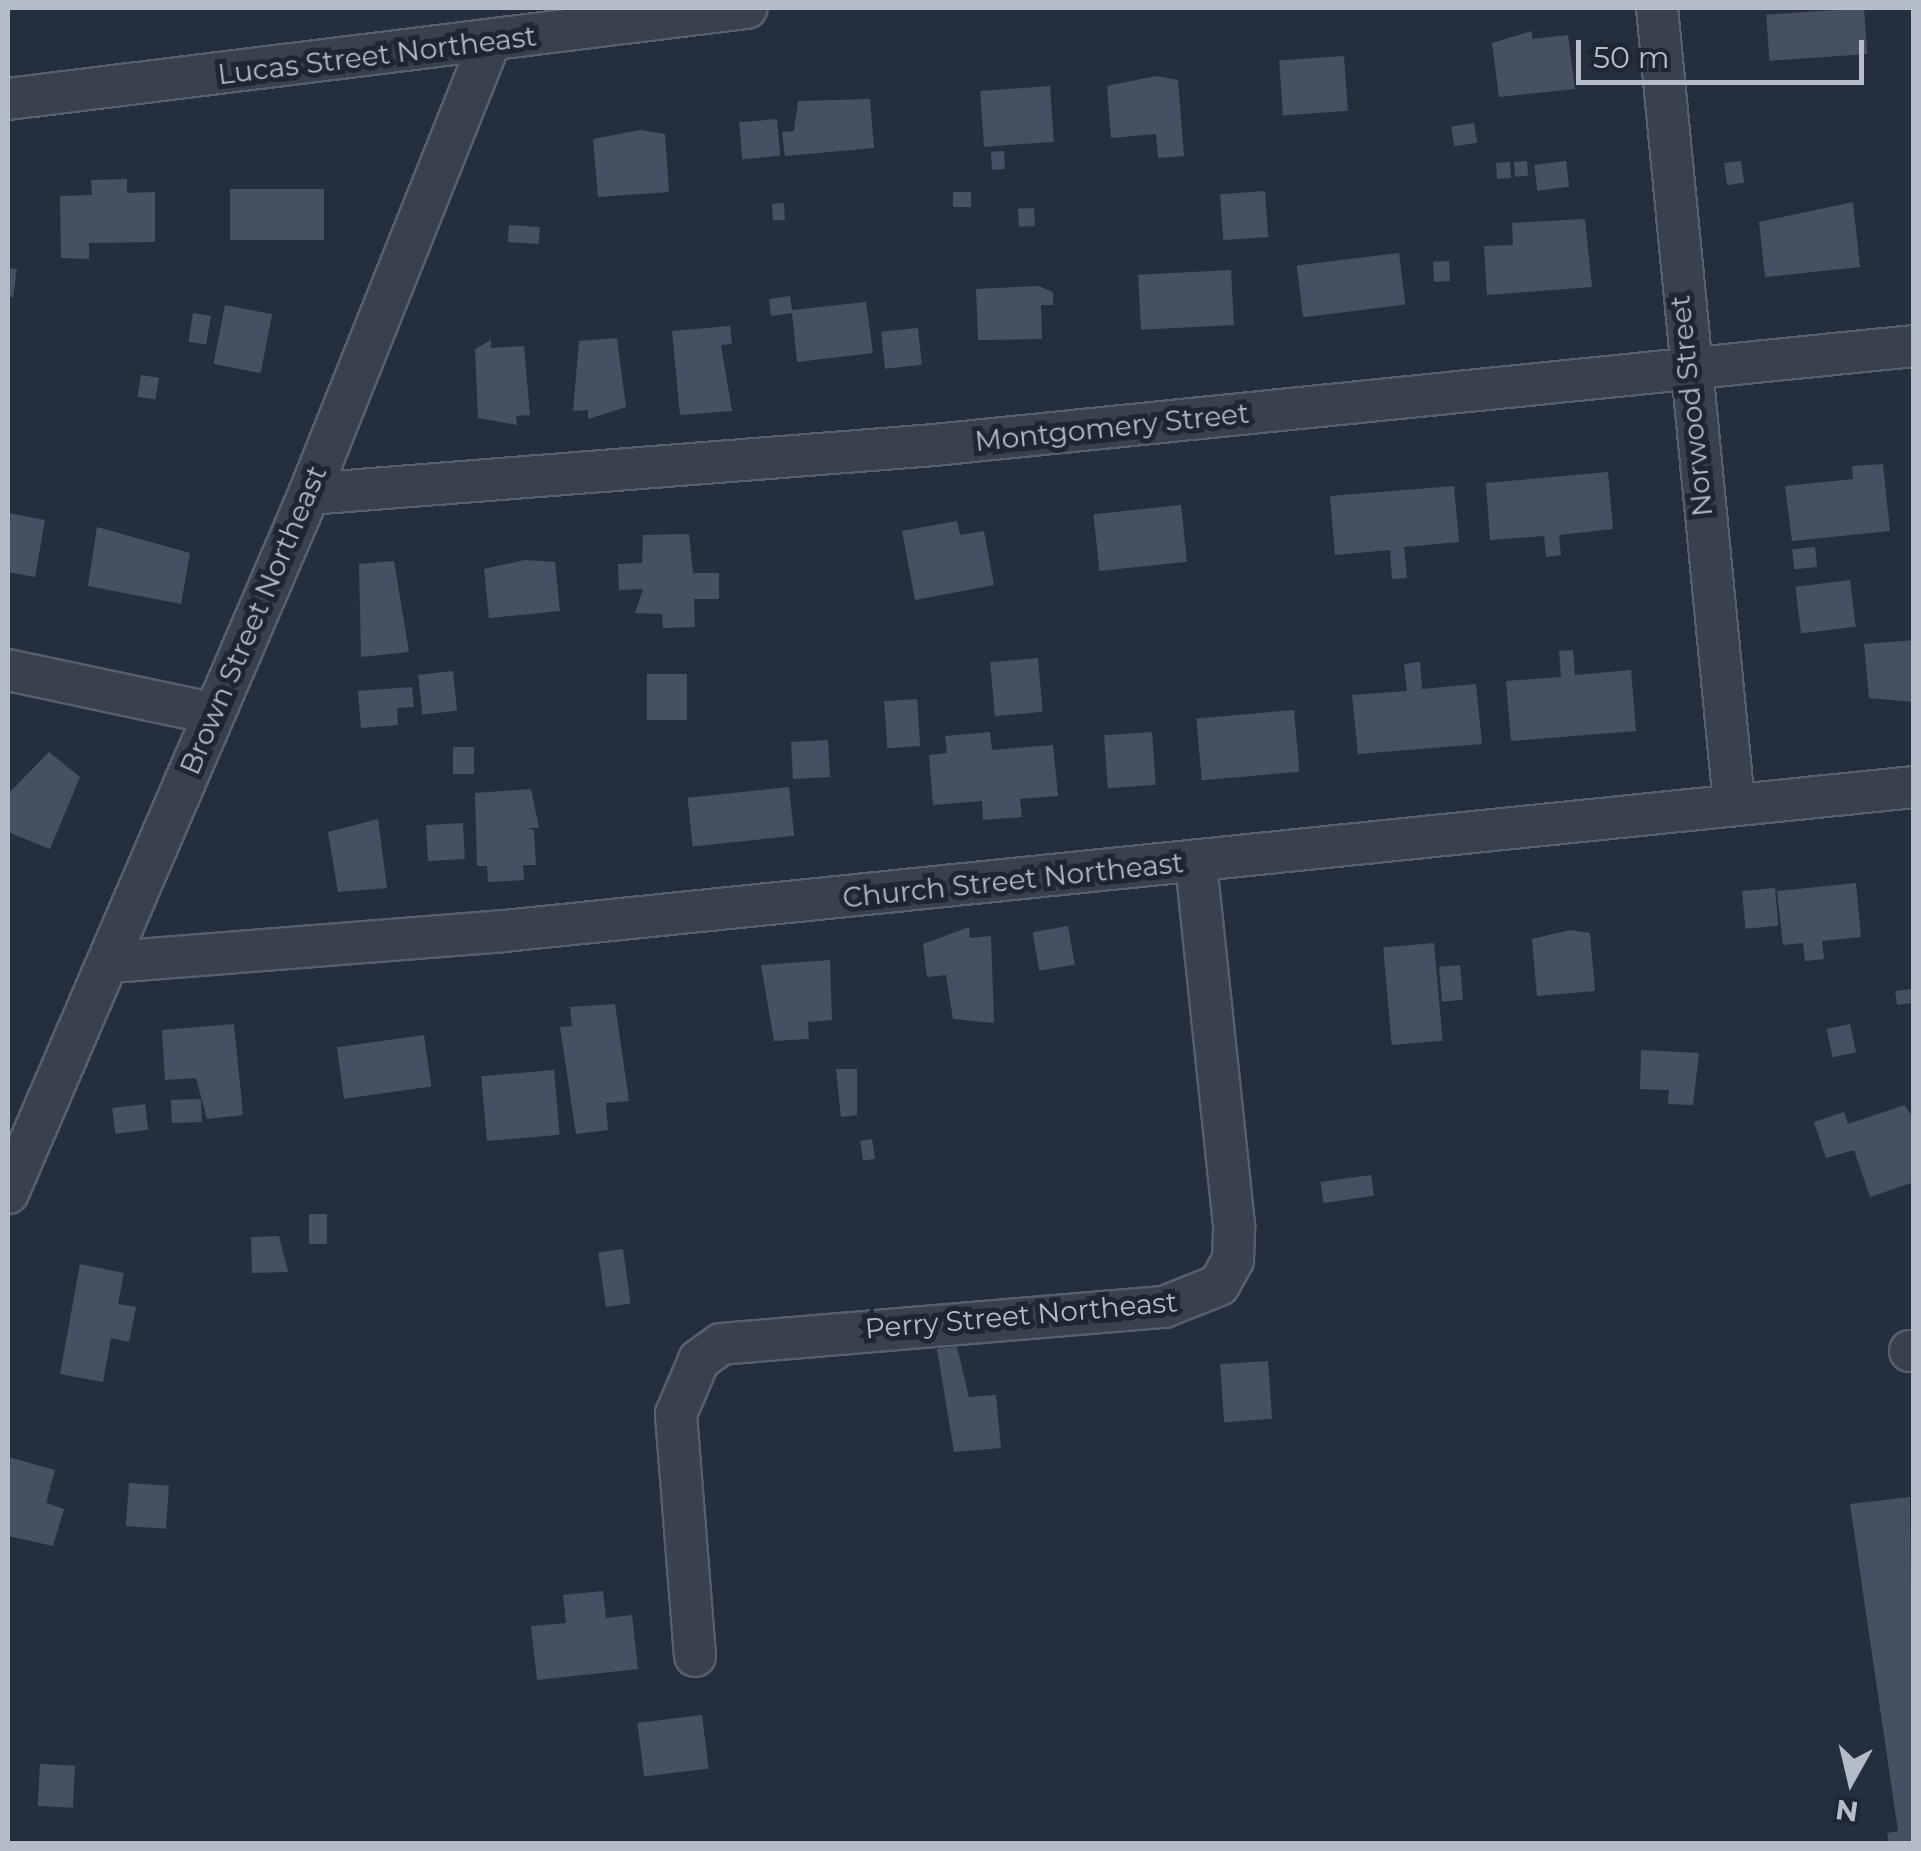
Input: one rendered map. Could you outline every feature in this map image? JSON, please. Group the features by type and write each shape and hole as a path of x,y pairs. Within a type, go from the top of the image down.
{"street":[{"name":"Lucas Street Northeast","path":"8,99 746,8"},
{"name":"Norwood Street","path":"1657,8 1686,368 1734,804"},
{"name":"Brown Street Northeast","path":"8,1192 16,1147 110,962 211,713 309,494 490,42"},
{"name":"Montgomery Street","path":"309,494 934,445 1914,346"},
{"path":"8,670 211,713"},
{"name":"Church Street Northeast","path":"110,962 1196,861 1914,787"},
{"name":"Perry Street Northeast","path":"695,1656 676,1414 699,1360 720,1344 1164,1306 1219,1285 1233,1260 1234,1226 1196,861"}],"building":[{"path":"1864,8 1867,54 1769,61 1766,15"},
{"path":"1532,31 1532,39 1568,35 1575,89 1499,97 1492,43"},
{"path":"1344,56 1348,111 1283,115 1279,61"},
{"path":"1156,76 1178,80 1184,156 1158,158 1156,134 1111,138 1107,86"},
{"path":"1050,86 1054,142 984,147 980,91"},
{"path":"870,99 874,148 785,156 782,132 794,131 798,101"},
{"path":"777,119 780,156 742,159 739,122"},
{"path":"1474,123 1477,143 1454,146 1451,127"},
{"path":"640,130 665,134 669,192 598,197 593,139"},
{"path":"1004,151 1005,169 992,170 991,152"},
{"path":"1527,161 1528,176 1515,177 1514,162"},
{"path":"1566,161 1569,187 1537,191 1534,165"},
{"path":"1741,161 1744,183 1727,185 1724,163"},
{"path":"1510,162 1511,178 1497,179 1496,163"},
{"path":"127,179 127,193 155,192 155,242 89,243 89,259 61,258 60,196 92,195 91,180"},
{"path":"230,189 324,189 324,240 230,240"},
{"path":"1265,191 1268,237 1223,240 1220,194"},
{"path":"953,192 971,192 971,207 953,207"},
{"path":"1853,202 1860,267 1765,277 1759,222"},
{"path":"784,203 785,220 773,221 772,204"},
{"path":"1034,208 1035,226 1019,227 1018,209"},
{"path":"1585,219 1592,287 1487,295 1484,246 1513,245 1512,223"},
{"path":"509,225 540,227 539,244 508,242"},
{"path":"1399,253 1405,305 1303,317 1297,266"},
{"path":"1449,261 1450,281 1434,282 1433,262"},
{"path":"8,268 17,269 13,297 8,296"},
{"path":"1231,270 1234,325 1141,330 1138,275"},
{"path":"1039,286 1053,292 1053,305 1041,305 1042,339 978,340 976,289"},
{"path":"790,296 792,310 866,302 873,353 797,362 792,313 771,316 769,299"},
{"path":"225,305 272,314 261,373 214,364"},
{"path":"193,313 211,316 206,344 188,342"},
{"path":"730,326 732,344 721,345 732,411 680,415 672,331"},
{"path":"918,328 922,365 885,369 881,332"},
{"path":"617,338 626,407 588,419 588,410 573,411 579,341"},
{"path":"491,340 491,348 524,346 530,415 516,416 517,425 478,418 475,349"},
{"path":"141,375 159,378 155,400 138,397"},
{"path":"1883,464 1890,531 1792,541 1785,486 1853,479 1852,466"},
{"path":"1608,472 1613,529 1559,535 1561,555 1546,557 1544,536 1490,540 1486,483"},
{"path":"1454,486 1459,542 1404,547 1407,578 1392,579 1390,550 1335,555 1330,496"},
{"path":"1181,505 1187,562 1099,571 1093,514"},
{"path":"8,513 45,520 35,577 8,572"},
{"path":"957,521 960,535 984,531 994,585 915,600 902,531"},
{"path":"97,527 190,553 181,604 88,586"},
{"path":"689,534 693,573 719,573 719,599 694,599 695,627 663,628 662,614 635,613 643,589 619,590 618,564 642,563 643,535"},
{"path":"1815,547 1817,567 1794,569 1792,549"},
{"path":"525,560 555,562 560,611 489,618 484,569"},
{"path":"394,561 409,652 361,657 359,564"},
{"path":"1850,580 1856,627 1801,633 1795,587"},
{"path":"1914,640 1914,702 1869,698 1864,644"},
{"path":"1573,650 1575,675 1631,670 1636,731 1511,741 1506,681 1561,677 1559,651"},
{"path":"1038,658 1043,712 995,716 990,662"},
{"path":"1420,662 1422,689 1476,684 1482,744 1358,754 1352,695 1407,691 1404,664"},
{"path":"453,671 457,711 422,714 418,675"},
{"path":"647,674 687,674 687,720 647,720"},
{"path":"412,687 414,707 397,708 398,725 361,728 358,691"},
{"path":"917,699 920,746 887,748 884,701"},
{"path":"1294,710 1299,772 1202,780 1196,719"},
{"path":"990,732 992,750 1053,745 1058,796 1020,799 1022,817 983,820 982,801 933,805 929,755 947,753 945,736"},
{"path":"1152,732 1156,785 1108,788 1104,735"},
{"path":"828,740 830,777 793,779 791,742"},
{"path":"453,747 474,747 474,774 453,774"},
{"path":"49,752 80,777 50,849 8,832 8,794"},
{"path":"789,787 794,836 693,846 688,798"},
{"path":"531,789 539,828 526,828 534,830 536,865 523,865 524,880 488,882 487,866 477,866 475,793"},
{"path":"378,819 387,888 338,892 328,832"},
{"path":"463,823 465,859 428,861 426,825"},
{"path":"1856,883 1861,937 1822,941 1824,959 1805,961 1803,943 1783,945 1777,891"},
{"path":"1775,888 1778,926 1745,929 1742,891"},
{"path":"1068,926 1075,964 1039,971 1033,932"},
{"path":"969,927 970,938 991,936 994,1023 953,1019 946,975 927,977 923,944"},
{"path":"1570,930 1590,933 1595,991 1537,996 1532,939"},
{"path":"1434,943 1443,1041 1392,1045 1383,947"},
{"path":"830,960 832,1020 808,1022 809,1039 774,1041 761,965"},
{"path":"1460,965 1463,1000 1442,1002 1439,967"},
{"path":"1911,989 1913,1003 1897,1005 1895,991"},
{"path":"615,1004 629,1101 606,1103 608,1130 576,1134 560,1027 572,1026 570,1007"},
{"path":"234,1024 243,1115 207,1119 196,1078 165,1080 162,1030"},
{"path":"1850,1024 1856,1052 1833,1057 1827,1029"},
{"path":"424,1035 431,1086 344,1099 337,1047"},
{"path":"1641,1050 1699,1053 1693,1105 1668,1104 1669,1090 1640,1089"},
{"path":"836,1069 857,1069 857,1115 841,1117"},
{"path":"554,1070 560,1135 487,1141 481,1076"},
{"path":"201,1099 202,1122 172,1123 171,1100"},
{"path":"145,1104 148,1130 115,1134 112,1108"},
{"path":"1905,1105 1914,1120 1914,1182 1870,1197 1854,1150 1826,1158 1814,1122 1844,1112 1848,1124"},
{"path":"872,1139 875,1159 863,1161 860,1141"},
{"path":"1371,1175 1374,1196 1323,1203 1320,1182"},
{"path":"309,1214 327,1214 327,1244 309,1244"},
{"path":"279,1236 288,1272 252,1273 251,1237"},
{"path":"623,1249 631,1303 606,1307 598,1252"},
{"path":"80,1264 124,1273 118,1304 136,1307 129,1342 111,1338 103,1382 60,1374"},
{"path":"957,1347 969,1397 996,1395 1001,1448 954,1452 937,1349"},
{"path":"1268,1361 1272,1419 1224,1422 1220,1364"},
{"path":"8,1457 55,1470 46,1503 64,1509 53,1546 8,1536"},
{"path":"129,1483 169,1486 166,1529 126,1526"},
{"path":"1910,1497 1914,1844 1889,1844 1887,1833 1898,1831 1850,1504"},
{"path":"603,1591 606,1618 632,1615 638,1669 537,1680 531,1626 566,1623 563,1595"},
{"path":"702,1715 709,1769 644,1777 637,1723"},
{"path":"40,1764 75,1766 73,1808 38,1806"}]}
